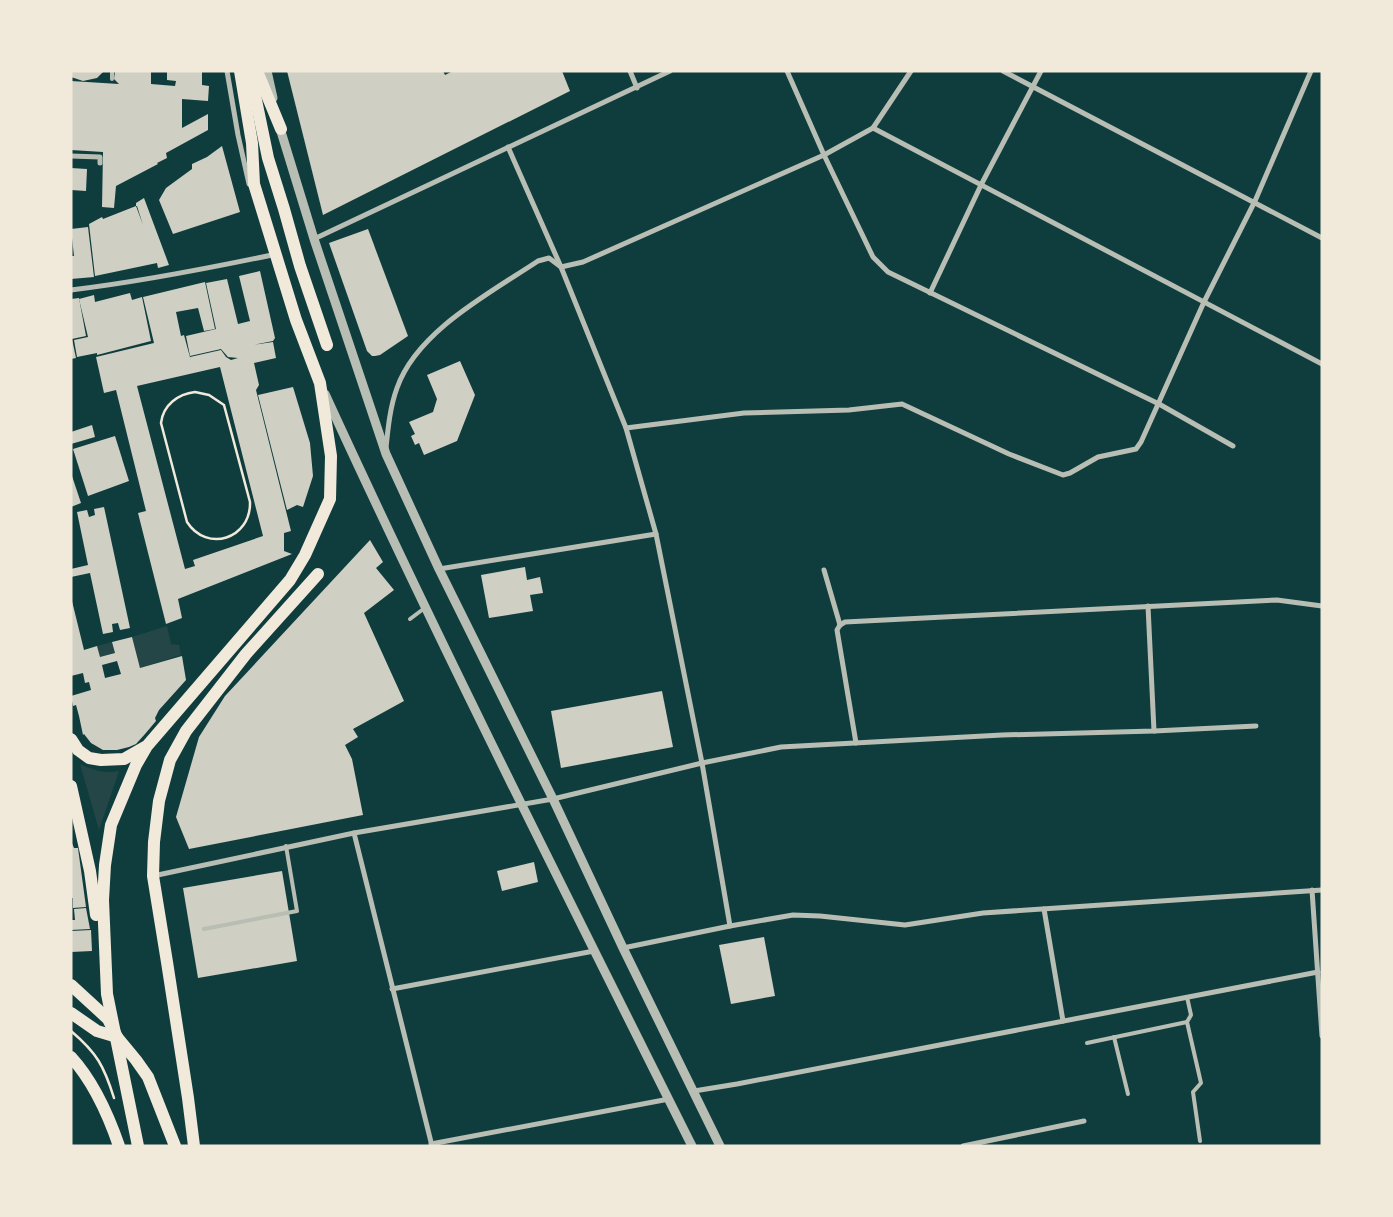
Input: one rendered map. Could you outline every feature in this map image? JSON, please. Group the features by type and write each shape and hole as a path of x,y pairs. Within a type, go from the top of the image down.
{"main road":[{"path":"107,994 103,900 105,865 112,825 136,765 147,746 290,580 305,556 330,499 331,456 320,383 296,320 254,184 252,143 240,71"},
{"path":"250,71 268,158 300,266 327,345"},
{"path":"257,71 280,129"},
{"path":"194,1146 172,991 152,876 159,801 170,760 186,731 246,654 318,574"},
{"path":"71,739 78,750 89,758 101,760 124,759 147,746"},
{"path":"71,786 93,890 107,994 138,1146"},
{"path":"71,985 108,1018 117,1037 148,1077 175,1146"},
{"path":"71,1013 97,1031 117,1037"},
{"path":"71,1057 79,1065 100,1099 119,1146"}],"street":[{"path":"227,71 245,170 272,255 296,320"},
{"path":"266,71 280,129 314,239 386,454 439,569 553,798 623,948 720,1146"},
{"path":"630,71 637,88"},
{"path":"314,239 670,71"},
{"path":"787,71 824,155 873,257 888,272 1159,404 1232,446"},
{"path":"386,454 390,412 397,387 406,369 441,327 538,261 549,258 561,267 583,262 824,155 873,128 911,71"},
{"path":"1003,71 1255,201 1322,238"},
{"path":"930,293 982,185 1041,71"},
{"path":"626,428 744,413 849,410 902,404 1009,454 1063,475 1098,457 1136,449 1142,442 1204,302 1255,201 1311,71"},
{"path":"873,128 1322,364"},
{"path":"508,147 561,267 626,428 656,534 702,763 730,926"},
{"path":"71,156 93,159 100,157 100,163"},
{"path":"71,290 180,274 272,255"},
{"path":"320,383 396,548 692,1146"},
{"path":"439,569 656,534"},
{"path":"824,570 840,625"},
{"path":"856,743 837,630 845,622 1277,600 1322,606"},
{"path":"1148,606 1154,731"},
{"path":"152,876 286,846 553,798 702,763 781,747 1256,726"},
{"path":"354,833 431,1145 669,1099"},
{"path":"1312,890 1322,1036"},
{"path":"623,948 793,915 904,925 974,914 1322,890"},
{"path":"1044,909 1063,1021"},
{"path":"392,989 594,951"},
{"path":"694,1091 1318,972"},
{"path":"963,1146 1084,1121"}],"lane":[{"path":"112,71 112,79"},
{"path":"410,619 426,607"},
{"path":"204,929 297,910 286,846"},
{"path":"1087,1043 1187,1022 1192,1015 1187,997"},
{"path":"1187,1022 1200,1083 1192,1092 1200,1141"},
{"path":"1114,1037 1128,1094"}],"path":[{"path":"200,392 214,397 224,407 250,502 250,509 245,523 240,530 228,537 218,539 204,537 196,533 189,526 184,516 161,419 165,410 176,398 184,394 200,392"},
{"path":"71,1031 97,1055 115,1099 118,1097"}],"shaded area":[{"path":"167,626 171,644 179,645 181,655 140,668 132,637"},
{"path":"112,642 115,653 100,657 97,646"},
{"path":"80,764 99,771 119,771 99,830"}],"building":[{"path":"71,71 104,71 97,78 83,81 71,77"},
{"path":"115,71 151,71 151,84 175,86 176,81 167,80 167,71 202,71 202,85 209,86 208,101 182,99 182,128 208,114 208,130 166,153 167,158 158,164 116,186 114,208 102,207 103,152 71,150 71,81 119,84 114,79"},
{"path":"287,71 443,71 445,75 453,71 562,71 570,91 323,215"},
{"path":"222,146 240,212 173,234 159,200 166,188 192,169 192,164 207,157"},
{"path":"71,168 87,169 86,191 71,190"},
{"path":"144,198 169,265 158,268 157,263 95,276 89,224 102,217 103,219 136,206 136,203"},
{"path":"88,227 94,277 71,279 71,256 74,256 71,229"},
{"path":"368,229 408,336 380,355 375,356 372,356 367,351 329,243"},
{"path":"260,271 275,338 273,341 253,345 273,342 276,358 254,363 259,385 256,390 291,531 284,533 284,551 292,554 178,599 182,618 166,624 138,513 146,511 116,390 104,393 96,357 154,343 143,297 205,282 215,329 204,331 198,308 176,312 181,336 184,335 191,361 190,357 221,350 226,357 231,360 238,358 228,357 221,349 190,356 186,336 216,329 206,283 227,279 238,324 250,321 239,276","holes":["220,367 263,536 193,560 195,566 185,569 137,386"]},
{"path":"130,293 132,300 142,297 151,341 97,355 97,353 77,357 74,340 88,337 79,299 94,295 95,302"},
{"path":"79,298 86,336 72,339 76,358 71,359 71,299"},
{"path":"460,361 475,395 457,441 424,455 419,443 415,445 411,436 415,434 409,422 433,412 437,399 427,375"},
{"path":"293,387 310,443 313,476 303,507 297,505 287,510 258,395"},
{"path":"92,425 95,437 71,444 71,432"},
{"path":"115,436 129,481 88,496 73,449"},
{"path":"71,473 81,503 71,507"},
{"path":"104,507 130,628 120,630 118,623 112,624 113,632 103,634 90,573 71,577 71,569 88,565 77,512 87,510 89,517 95,515 94,509"},
{"path":"370,540 383,562 376,568 394,590 364,613 404,701 353,729 358,737 345,745 352,759 363,815 189,849 176,817 199,737 225,696"},
{"path":"525,567 527,580 540,577 543,593 530,595 533,611 489,618 481,575"},
{"path":"71,597 84,650 97,646 100,657 115,653 112,642 132,637 140,668 182,656 186,680 159,710 155,718 156,721 136,744 129,747 117,750 103,750 91,743 83,735 76,705 73,706 71,696 91,690 89,682 85,683 83,673 71,676","holes":["117,661 121,674 105,678 102,665"]},
{"path":"662,691 673,747 561,768 551,711"},
{"path":"71,841 74,848 78,848 86,907 73,908 73,898 71,898"},
{"path":"534,862 538,882 502,891 497,871"},
{"path":"282,871 297,961 198,978 183,888"},
{"path":"86,908 90,929 71,930 71,920 75,920 74,909"},
{"path":"91,930 92,951 71,952 71,931"},
{"path":"764,937 775,996 731,1004 719,945"}]}
